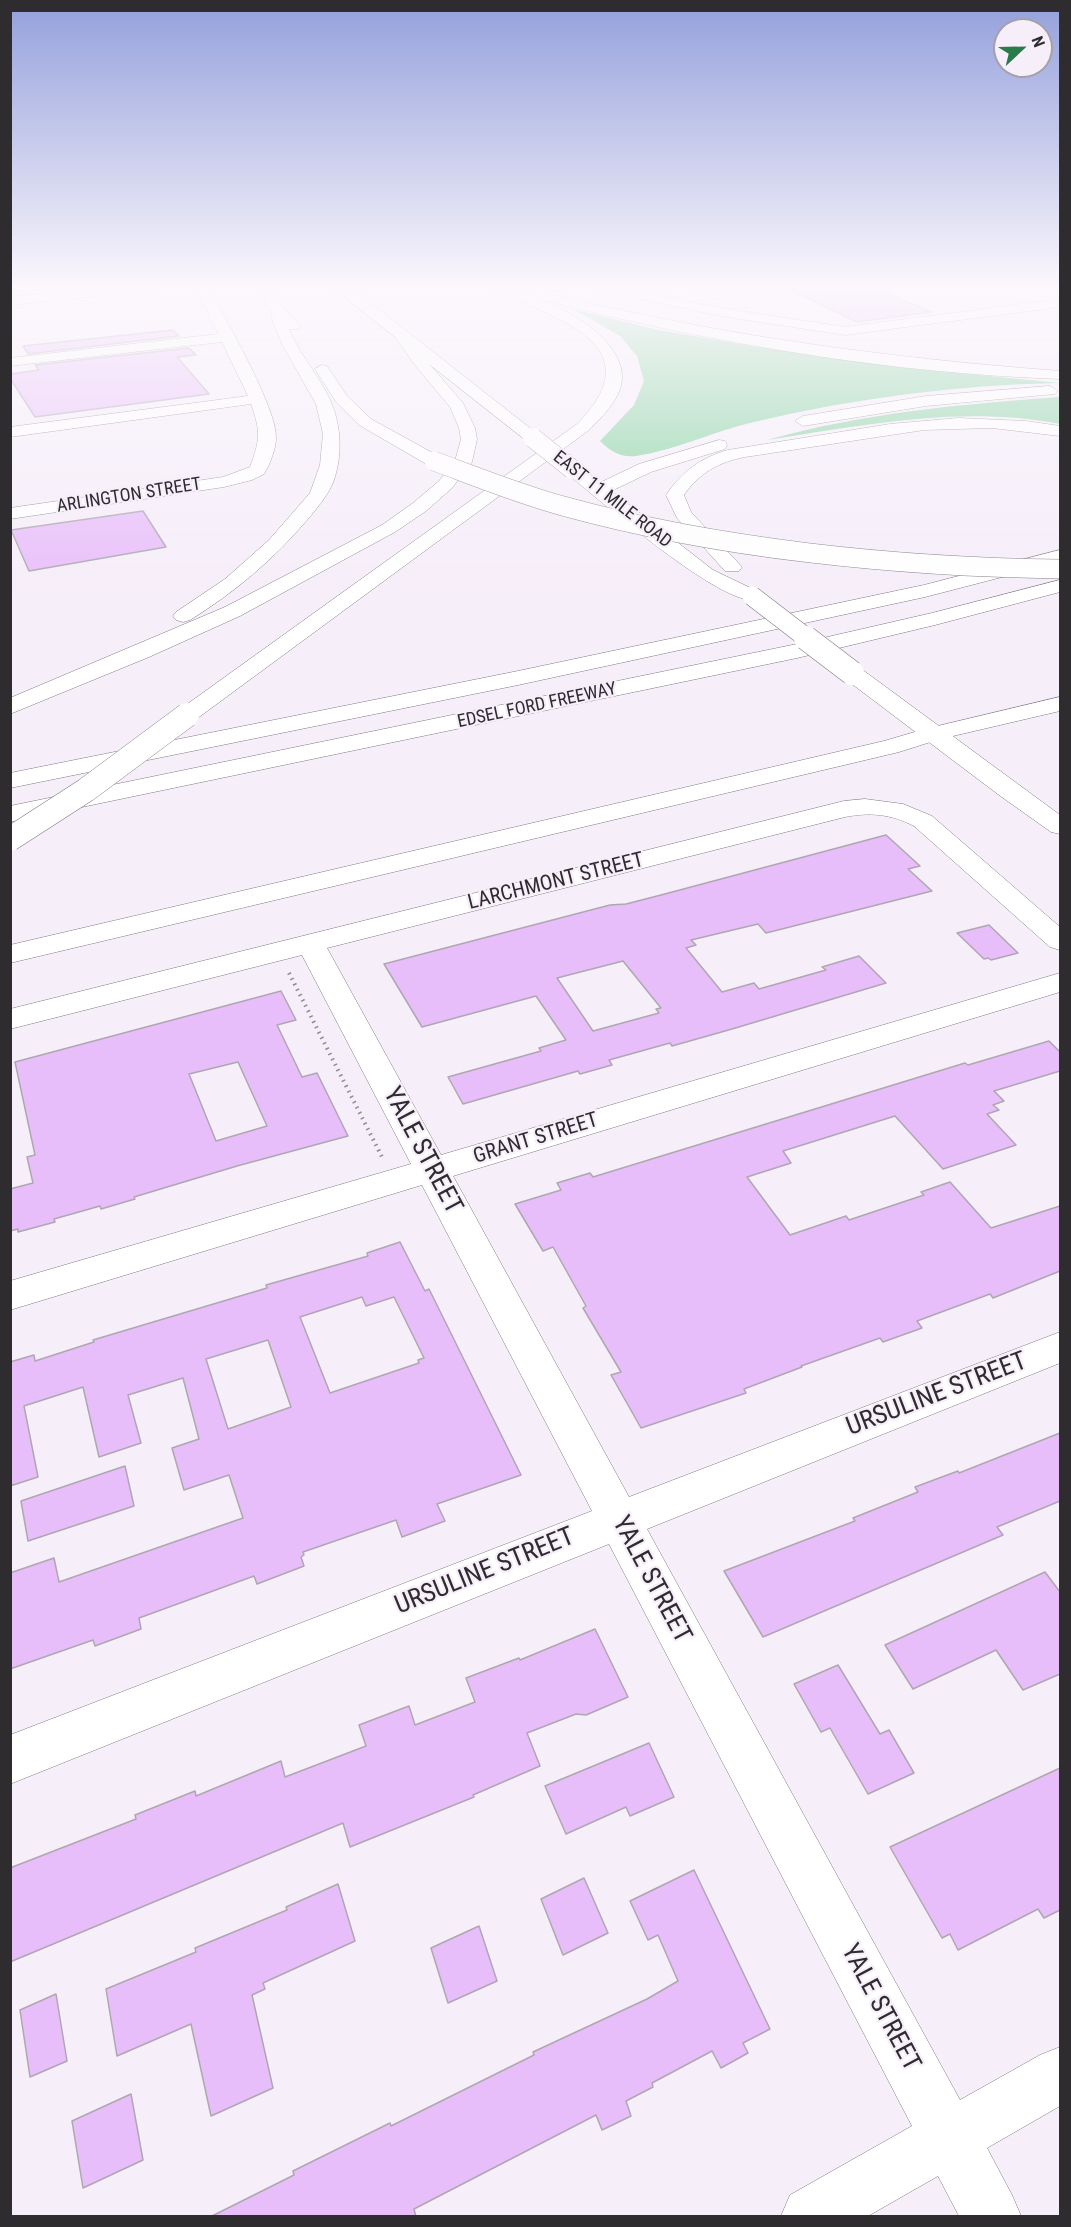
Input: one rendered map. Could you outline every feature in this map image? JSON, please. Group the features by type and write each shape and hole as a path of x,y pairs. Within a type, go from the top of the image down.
{"main road":[{"path":"10,432 257,399 252,389"},
{"path":"14,705 129,648 205,603 253,566 283,537 323,484 332,450 324,403 316,389"},
{"path":"335,389 341,399 365,422 434,461 523,494 560,505 670,530 800,551 925,563 1060,568"},
{"path":"14,705 221,617 335,560 394,526 433,497 463,463 468,451 468,429 465,419 443,389"},
{"name":"EAST 11 MILE ROAD","path":"471,389 706,574 752,596 933,734 1060,826"},
{"path":"10,839 86,790 584,427 608,398 611,389"},
{"path":"781,426 880,406 944,398 1060,390"},
{"name":"ARLINGTON STREET","path":"10,514 224,482 246,476 258,470 268,440 266,423 257,399"},
{"path":"732,567 683,514 675,495 685,480 717,459 793,444 938,423 1012,423 1060,431"},
{"name":"EAST 11 MILE ROAD","path":"554,430 580,450"},
{"path":"599,490 645,468 747,435"},
{"name":"EAST 11 MILE ROAD","path":"604,469 636,494"},
{"name":"EAST 11 MILE ROAD","path":"653,507 743,574 752,596"},
{"name":"EDSEL FORD FREEWAY","path":"10,781 518,678 925,591 1060,556"},
{"name":"EDSEL FORD FREEWAY","path":"10,814 797,651 935,619 1060,586"},
{"path":"10,954 891,747 933,734 1060,704"},
{"name":"LARCHMONT STREET","path":"10,1018 298,955 844,809 871,805 898,809 922,821 1060,941"},
{"name":"YALE STREET","path":"298,955 432,1170 991,2217"},
{"name":"GRANT STREET","path":"10,1296 1060,982"},
{"name":"URSULINE STREET","path":"10,1760 1060,1347"},
{"path":"811,2217 1060,2075"}],"path":[{"path":"298,955 384,1160"}],"green space":[{"path":"641,389 959,389 906,394 830,406 754,422 651,453 625,456 612,451 600,441 634,405"},
{"path":"1060,397 1060,424 987,416 913,419 767,440 876,416"}],"building":[{"path":"17,389 205,389 209,394 35,417"},
{"path":"143,511 166,547 29,571 11,530"},
{"path":"886,835 920,866 908,869 932,891 766,933 758,924 691,940 696,945 686,948 722,992 754,983 759,989 826,970 822,967 859,956 886,983 672,1046 670,1043 609,1060 612,1065 580,1074 578,1071 463,1104 448,1077 541,1051 539,1048 566,1040 536,996 422,1027 384,964 610,905 626,904","holes":["623,961 661,1008 656,1009 659,1013 593,1031 557,978"]},
{"path":"989,925 1018,953 991,960 984,959 957,933"},
{"path":"281,991 296,1020 277,1025 302,1077 317,1073 348,1136 237,1166 101,1209 100,1206 54,1219 55,1222 18,1232 18,1229 10,1231 10,1189 33,1183 27,1157 35,1155 15,1062","holes":["238,1062 267,1126 216,1141 189,1074"]},
{"path":"1049,1041 1060,1052 1060,1071 994,1091 1004,1101 993,1105 999,1110 987,1114 1016,1145 943,1169 895,1116 783,1151 791,1163 747,1177 790,1235 846,1216 849,1220 924,1195 921,1192 950,1182 991,1228 1060,1206 1060,1271 993,1298 990,1294 917,1321 922,1328 883,1342 880,1338 801,1366 744,1389 746,1393 641,1428 611,1375 621,1372 583,1308 586,1306 553,1247 543,1251 515,1204 561,1190 557,1183 590,1173 593,1177 965,1063 968,1065"},
{"path":"400,1242 425,1291 429,1289 521,1475 437,1504 445,1521 402,1537 396,1520 303,1552 304,1555 301,1557 304,1566 257,1584 254,1576 139,1618 141,1629 95,1646 93,1640 10,1669 10,1573 54,1558 59,1582 243,1518 229,1475 184,1490 172,1448 199,1439 183,1378 128,1395 141,1443 99,1457 83,1387 24,1406 38,1477 10,1486 10,1362 34,1355 35,1361 94,1342 93,1340 267,1288 266,1285 368,1256 367,1253","holes":["362,1297 366,1306 394,1297 424,1358 418,1360 419,1363 330,1393 300,1317","268,1340 291,1407 228,1429 206,1359"]},
{"path":"1060,1433 1060,1501 997,1527 1003,1535 763,1637 724,1571 855,1521 853,1518 918,1492 915,1487 958,1471 959,1473"},
{"path":"125,1466 134,1506 28,1541 21,1501"},
{"path":"1045,1572 1060,1592 1060,1674 1023,1690 996,1650 913,1689 885,1645"},
{"path":"595,1629 628,1697 586,1715 576,1714 527,1733 540,1766 473,1795 474,1797 350,1847 343,1823 10,1962 10,1868 136,1819 135,1815 195,1791 196,1796 281,1761 285,1777 366,1746 359,1725 409,1706 415,1725 475,1702 466,1678 519,1658 520,1660"},
{"path":"838,1665 880,1734 889,1730 914,1773 868,1794 830,1728 821,1732 794,1684"},
{"path":"649,1743 674,1797 630,1816 626,1807 566,1834 545,1786"},
{"path":"1060,1768 1060,1910 1044,1918 1038,1909 958,1950 950,1934 942,1938 890,1847"},
{"path":"694,1870 770,2029 743,2043 748,2053 721,2068 712,2051 652,2083 653,2087 626,2101 631,2116 602,2130 596,2115 414,2209 416,2217 210,2217 294,2175 293,2171 390,2123 391,2126 534,2055 533,2052 647,1999 678,1981 658,1935 648,1940 630,1901"},
{"path":"584,1878 608,1933 563,1955 541,1899"},
{"path":"338,1884 355,1941 263,1983 265,1989 252,1995 273,2088 211,2116 191,2024 117,2056 106,1989 196,1952 195,1948 287,1910 286,1907"},
{"path":"479,1926 497,1981 448,2003 431,1948"},
{"path":"56,1994 67,2061 30,2077 20,2010"},
{"path":"131,2094 143,2160 83,2188 72,2121"}]}
